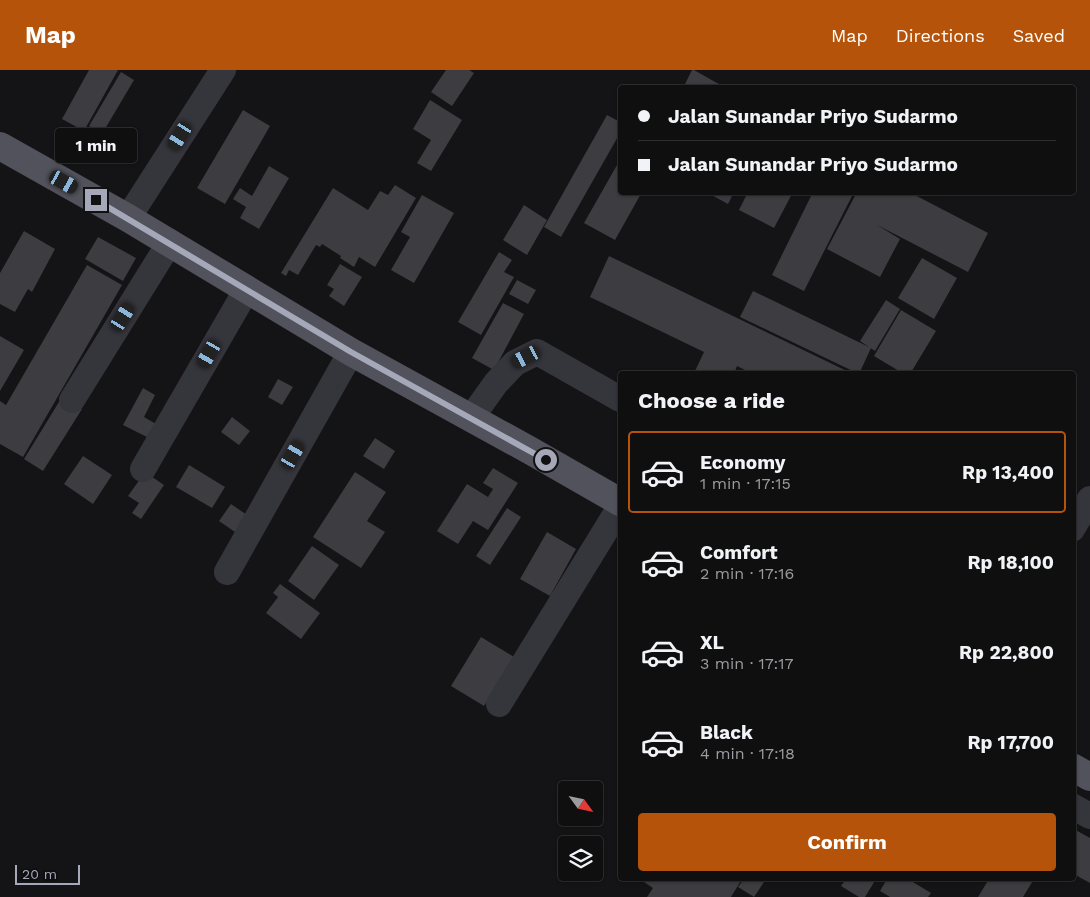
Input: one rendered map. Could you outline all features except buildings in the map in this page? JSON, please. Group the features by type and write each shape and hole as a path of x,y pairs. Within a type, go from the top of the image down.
{"main road":[{"path":"0,146 170,242 351,352 618,501"},
{"path":"1076,769 1090,777"}],"street":[{"path":"128,218 223,70"},
{"path":"72,400 170,242"},
{"path":"143,469 247,289"},
{"path":"227,572 351,352"},
{"path":"471,418 496,383 515,363 537,352 618,398"},
{"path":"1076,522 1090,499"},
{"path":"499,704 618,510"},
{"path":"1076,808 1090,816"}],"route":[{"path":"96,200 156,234 351,352 546,460"}]}
